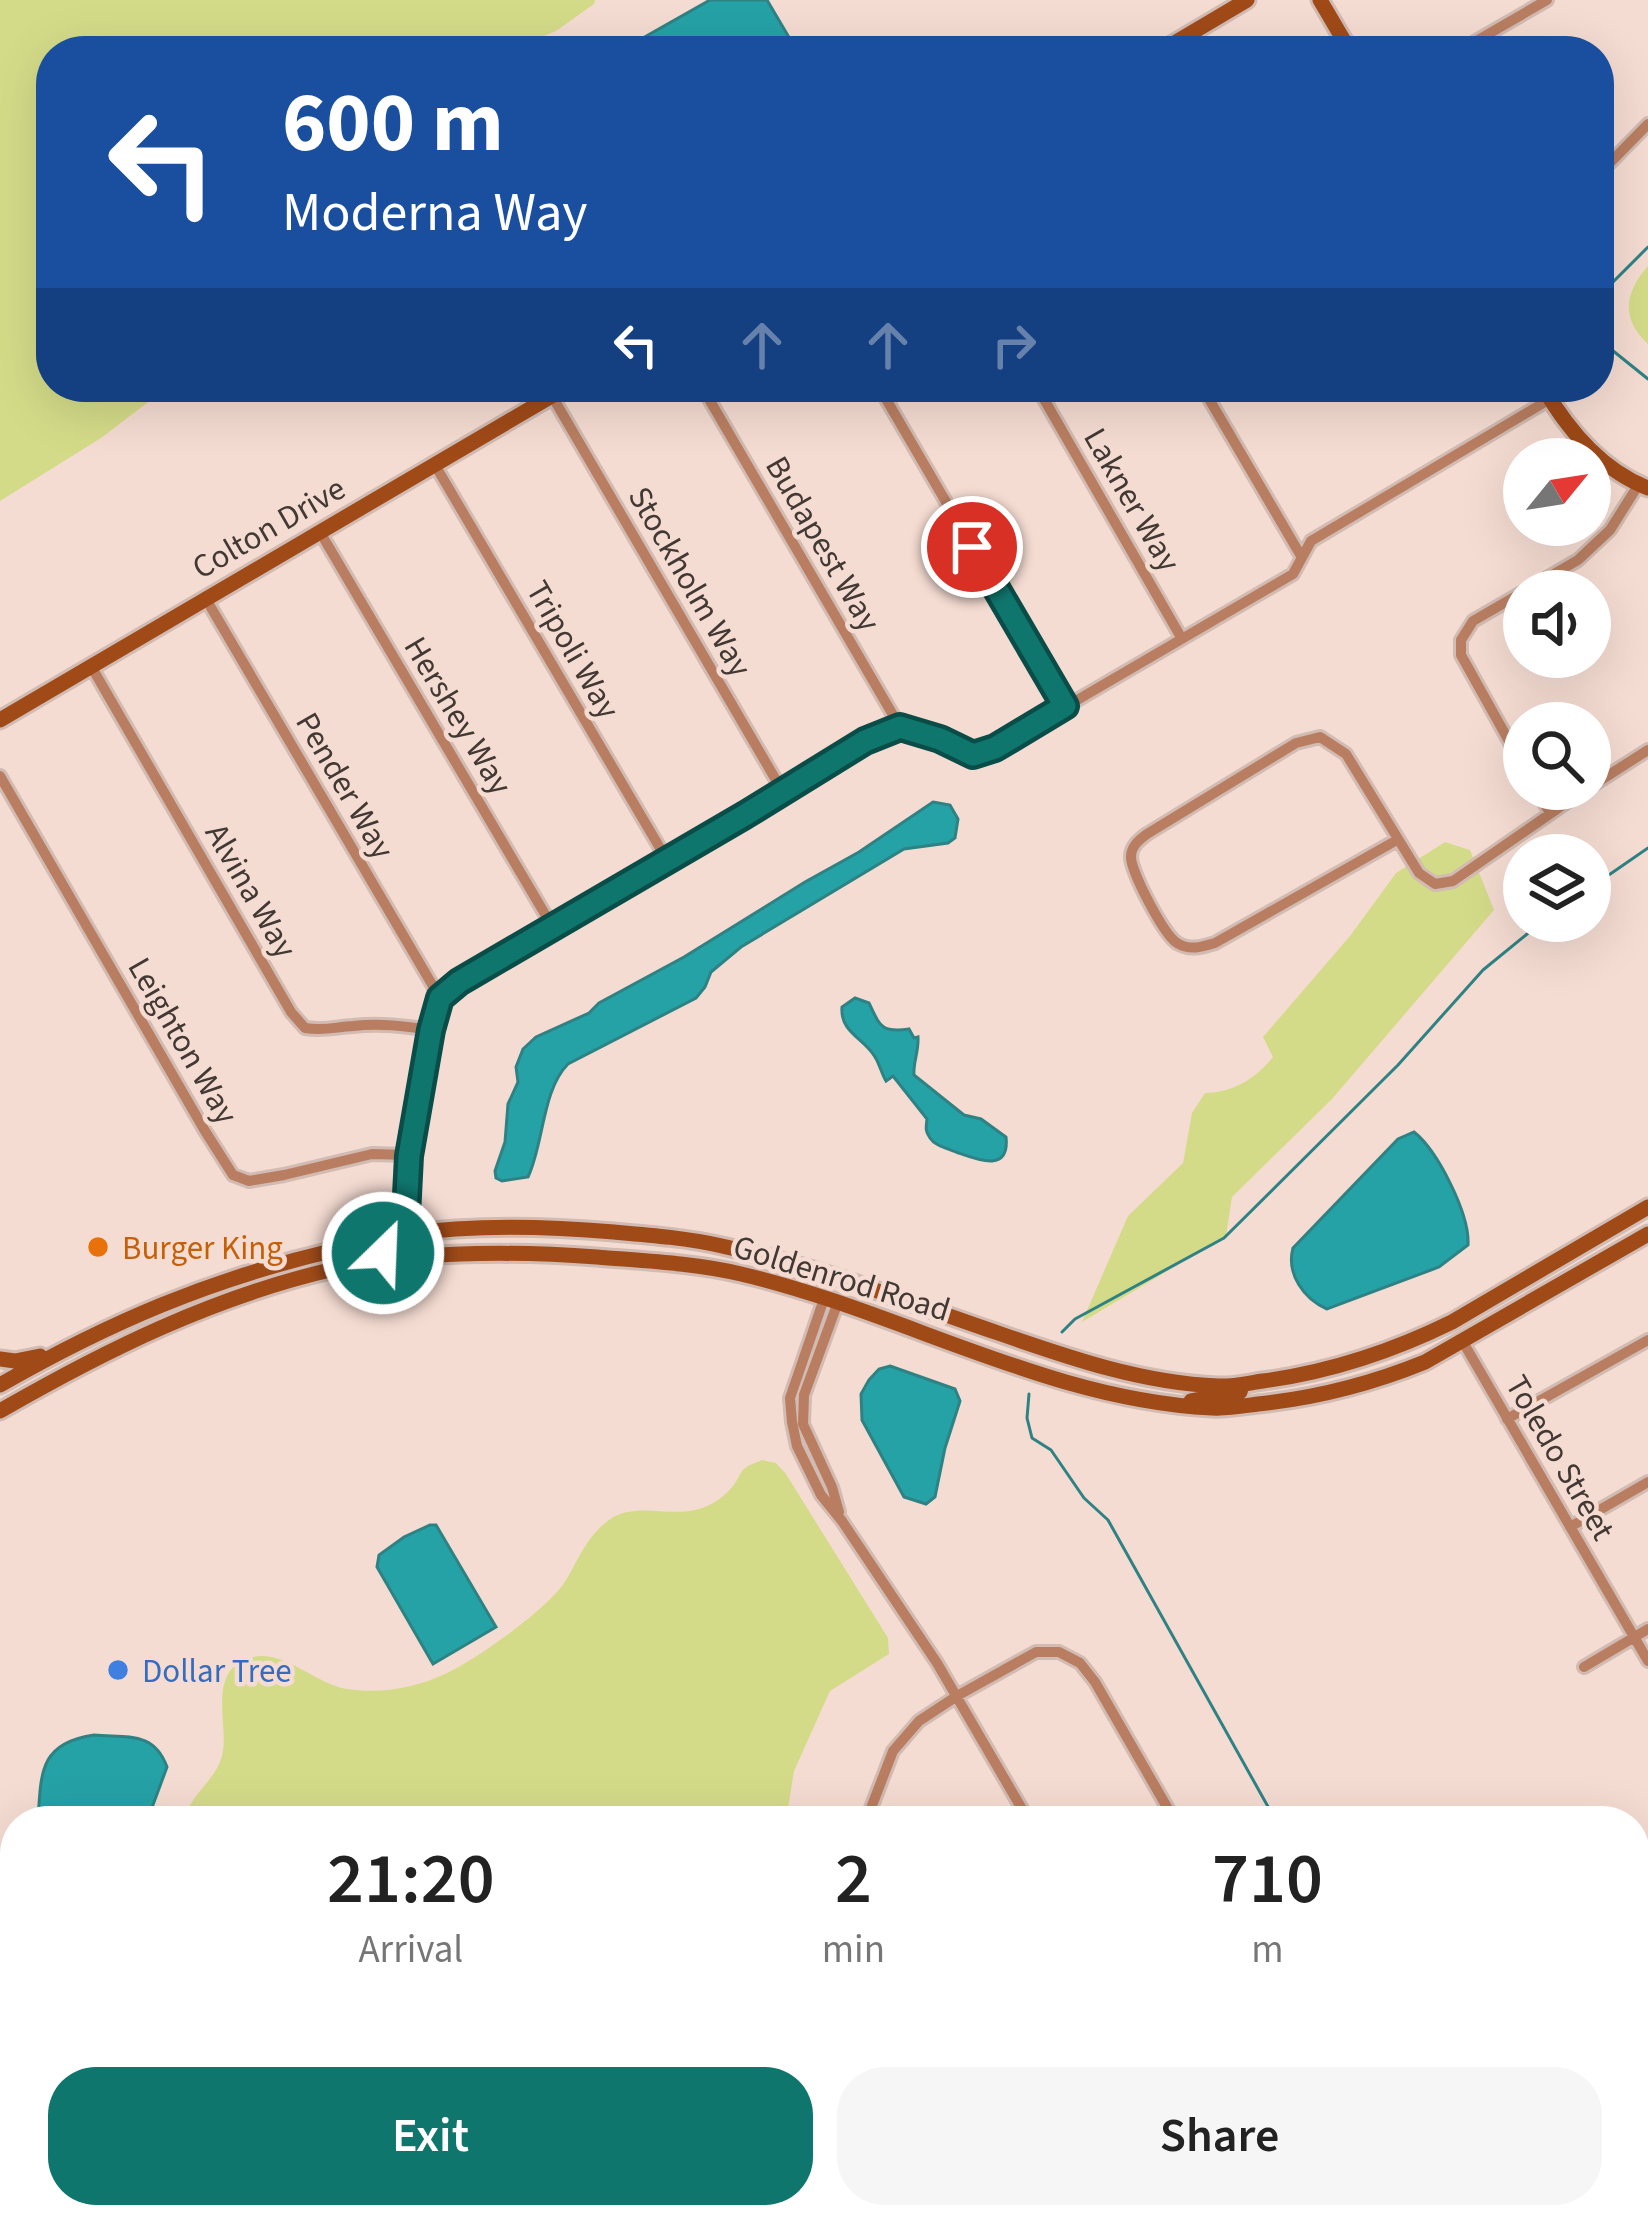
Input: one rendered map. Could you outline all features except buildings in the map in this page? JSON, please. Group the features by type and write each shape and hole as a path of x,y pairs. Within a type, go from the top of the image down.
{"main road":[{"path":"1189,36 1247,0"},
{"path":"1320,0 1341,36"},
{"name":"Colton Drive","path":"0,720 542,402"},
{"path":"1553,402 1605,465 1643,486"},
{"name":"Goldenrod Road","path":"0,1385 150,1308 224,1280 405,1234 496,1227 636,1234 720,1245 847,1280 1087,1364 1221,1387 1320,1371 1377,1356 1452,1322 1648,1207"},
{"path":"434,1257 438,1245 447,1240 496,1227"},
{"path":"338,1268 394,1249 405,1234"},
{"name":"Goldenrod Road","path":"0,1412 135,1337 261,1289 338,1268 434,1257 541,1253 720,1270 831,1299 1085,1389 1146,1402 1218,1409 1312,1398 1395,1374 1463,1342 1648,1234"},
{"path":"776,1283 847,1280"},
{"path":"831,1299 850,1290 880,1299 895,1298"},
{"path":"0,1359 55,1354"},
{"path":"1176,1405 1240,1392 1243,1384"}],"street":[{"path":"1485,36 1547,0"},
{"path":"1614,159 1648,124"},
{"name":"Stockholm Way","path":"565,402 783,792"},
{"name":"Budapest Way","path":"711,402 900,727"},
{"path":"888,402 1065,706"},
{"name":"Lakner Way","path":"1045,402 1182,639"},
{"path":"1211,402 1300,556"},
{"path":"405,1234 409,1156 431,1030 440,998 459,982 865,741 900,727 973,755 995,748 1293,574 1310,541 1533,402"},
{"name":"Tripoli Way","path":"435,465 668,860"},
{"path":"1503,730 1461,655 1461,640 1473,621 1578,560 1610,530 1643,486"},
{"name":"Hershey Way","path":"320,532 552,926"},
{"name":"Pender Way","path":"206,598 440,998"},
{"name":"Alvina Way","path":"91,667 291,1012 305,1028 326,1031 397,1025 431,1030"},
{"path":"1397,840 1215,944 1197,949 1179,945 1168,935 1130,855 1147,834 1296,743 1320,737 1346,754 1419,873 1435,884 1453,881 1555,810"},
{"path":"1611,774 1648,751"},
{"name":"Leighton Way","path":"0,776 233,1175 249,1181 372,1154 409,1156"},
{"path":"831,1299 790,1398 797,1446 820,1495 957,1696 1020,1806"},
{"path":"1508,1419 1648,1340"},
{"name":"Toledo Street","path":"1463,1342 1648,1661"},
{"path":"1570,1527 1648,1482"},
{"path":"1585,1667 1648,1629"},
{"path":"871,1806 892,1750 919,1720 1036,1652 1059,1652 1080,1663 1166,1806"}],"green space":[{"path":"0,0 595,0 544,36 36,36 36,402 148,402 101,438 0,501"},
{"path":"1648,266 1648,344 1633,325 1629,306 1634,286"},
{"path":"1445,842 1470,850 1494,910 1332,1099 1232,1197 1226,1236 1082,1322 1128,1216 1183,1163 1192,1113 1205,1093 1235,1087 1266,1065 1273,1057 1263,1037 1350,936 1396,873"},
{"path":"762,1460 776,1463 786,1474 888,1638 889,1654 830,1691 794,1771 788,1806 190,1806 220,1761 223,1693 229,1672 237,1664 265,1656 333,1685 372,1691 433,1679 473,1658 539,1609 562,1586 588,1542 609,1520 630,1512 704,1507 728,1492 745,1468"}],"water":[{"path":"710,0 767,0 788,36 646,36"},
{"path":"933,802 950,805 958,819 955,838 904,849 741,947 711,972 696,998 568,1064 548,1102 528,1177 496,1178 508,1104 518,1082 516,1067 523,1049 536,1037 589,1013 684,957"},
{"path":"855,998 869,1003 883,1026 909,1029 918,1037 914,1075 964,1115 981,1119 1006,1137 1003,1156 982,1160 932,1141 927,1119 893,1076 886,1081 875,1057 844,1022 842,1007"},
{"path":"1414,1132 1451,1184 1464,1217 1468,1245 1439,1267 1327,1309 1299,1284 1292,1267 1293,1248 1398,1139"},
{"path":"890,1366 955,1389 960,1401 935,1497 926,1504 904,1497 862,1420 861,1394 879,1369"},
{"path":"436,1525 496,1627 433,1664 377,1567 379,1555"},
{"path":"94,1735 138,1739 155,1747 167,1767 153,1806 39,1806 46,1763 62,1745"}],"waterway":[{"path":"1614,281 1648,247"},
{"path":"1614,352 1648,379"},
{"path":"1611,874 1648,848"},
{"path":"1062,1332 1075,1319 1224,1238 1398,1065 1483,970 1517,942"},
{"path":"1029,1394 1027,1418 1032,1438 1051,1450 1084,1498 1108,1520 1268,1806"}],"place":[{"name":"Burger King","path":"98,1247"},
{"name":"Dollar Tree","path":"118,1670"}],"route":[{"path":"383,1253 394,1249 405,1234 409,1156 431,1030 440,998 459,982 865,741 900,727 973,755 995,748 1065,706 972,547"}]}
